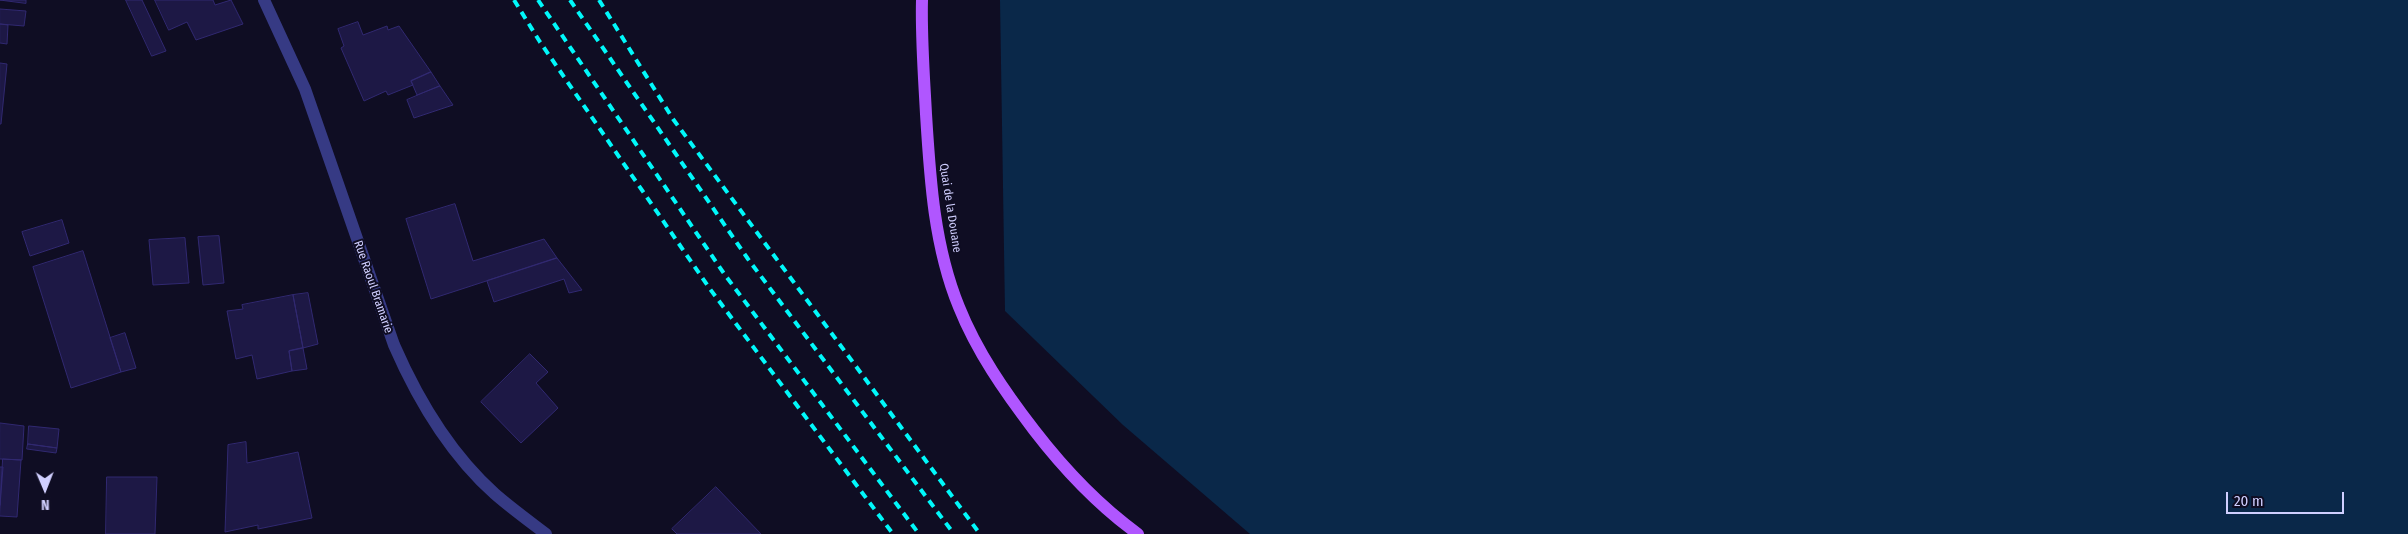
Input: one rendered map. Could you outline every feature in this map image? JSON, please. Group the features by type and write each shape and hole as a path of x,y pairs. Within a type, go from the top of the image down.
{"main road":[{"name":"Quai de la Douane","path":"922,0 921,32 930,185 940,246 959,307 984,358 1014,403 1060,464 1091,494 1138,534"}],"street":[{"name":"Rue Raoul Bramarie","path":"264,0 305,89 388,328 411,384 439,428 465,463 494,494 546,534"}],"water":[{"path":"1000,0 2408,0 2408,534 1250,534 1123,425 1005,311"}],"building":[{"path":"0,0 26,0 26,3"},
{"path":"126,0 142,0 166,51 152,56"},
{"path":"155,0 213,0 215,5 231,0 243,24 196,40 187,22 169,30"},
{"path":"0,9 26,11 24,26 0,24"},
{"path":"358,22 363,35 387,26 388,30 399,26 431,72 411,81 413,85 388,95 386,91 364,101 341,48 344,46 338,29"},
{"path":"0,24 8,25 7,44 0,43"},
{"path":"0,63 7,64 1,124 0,124"},
{"path":"431,72 440,86 417,95 411,81"},
{"path":"440,86 453,105 414,118 407,100"},
{"path":"455,204 473,261 544,239 557,258 431,299 406,219"},
{"path":"62,220 69,243 30,256 22,232"},
{"path":"219,236 224,283 203,285 198,237"},
{"path":"185,238 189,283 153,285 149,240"},
{"path":"83,251 121,372 71,388 33,267"},
{"path":"557,258 582,290 569,293 564,279 494,302 487,281"},
{"path":"308,293 318,344 303,348 293,295"},
{"path":"293,295 303,348 289,351 292,371 257,379 252,355 236,359 227,311 243,309 242,305"},
{"path":"125,333 136,368 121,372 110,338"},
{"path":"303,348 307,369 292,371 289,351"},
{"path":"530,354 548,372 536,383 558,408 521,443 481,402"},
{"path":"0,423 24,426 22,460 0,459"},
{"path":"29,426 59,429 57,448 28,444"},
{"path":"246,442 247,463 298,452 312,518 258,529 258,525 225,532 228,445"},
{"path":"28,444 57,448 56,453 27,449"},
{"path":"3,459 21,460 17,517 0,516"},
{"path":"0,467 3,467 0,505"},
{"path":"107,477 157,477 155,534 106,534"},
{"path":"716,487 761,534 677,534 672,529"}],"railway":[{"path":"514,0 540,42 710,289 893,534"},
{"path":"538,0 725,275 919,534"},
{"path":"570,0 748,259 954,534"},
{"path":"599,0 673,119 980,534"}]}
